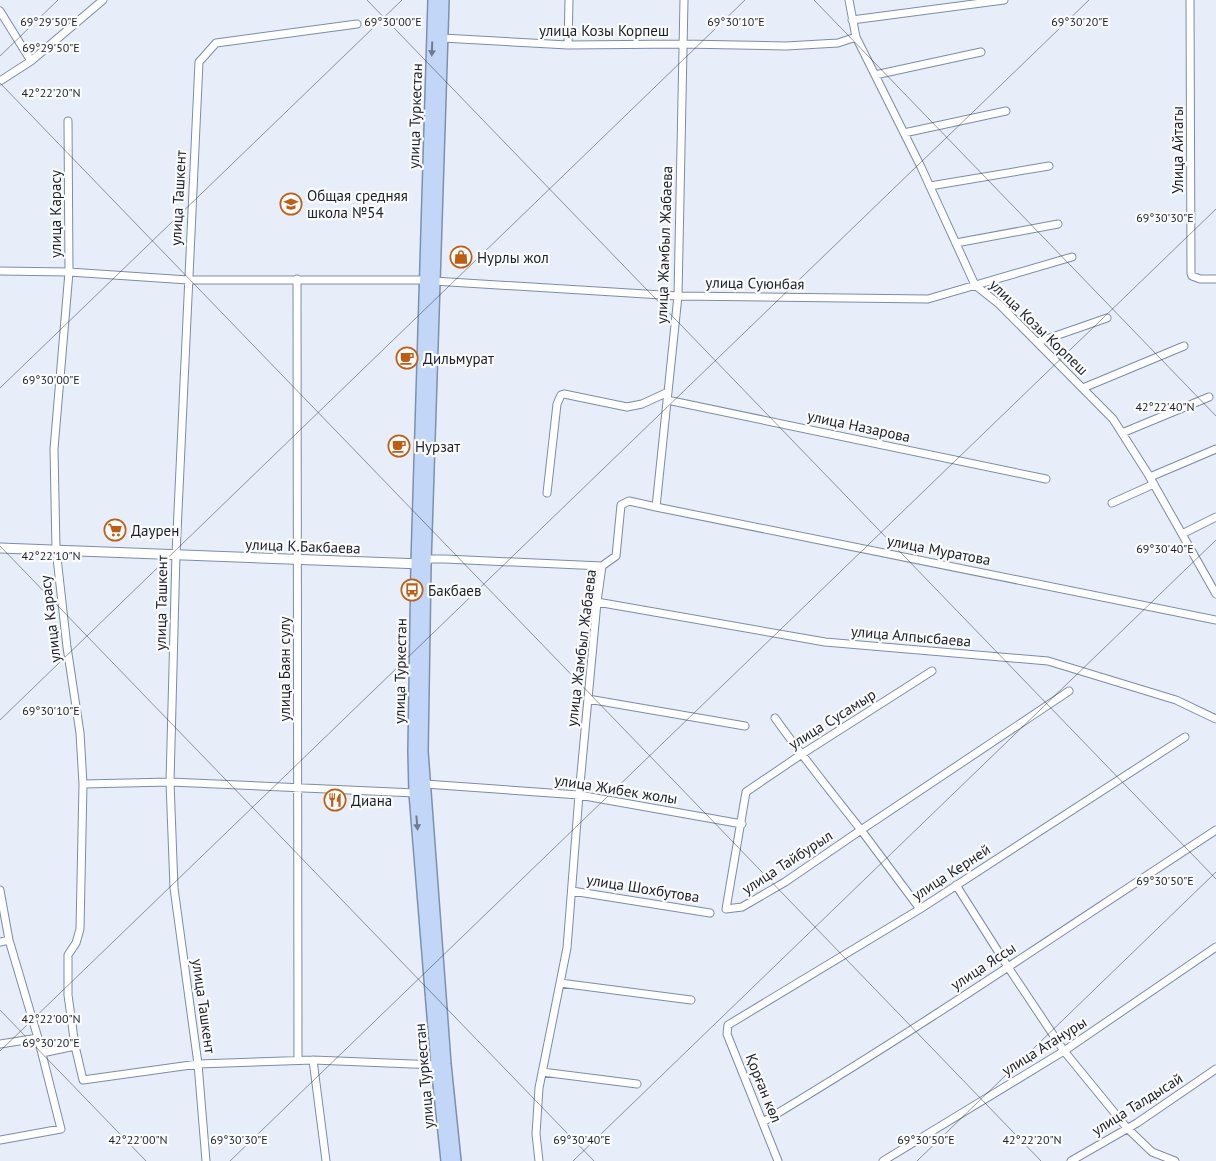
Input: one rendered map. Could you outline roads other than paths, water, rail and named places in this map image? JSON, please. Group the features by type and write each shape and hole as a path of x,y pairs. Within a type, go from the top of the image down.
{"highway":[{"name":"улица Туркестан","path":"434,0 429,280 414,793 447,1161"},
{"name":"улица Туркестан","path":"429,280 443,0"},
{"name":"улица Туркестан","path":"421,564 422,751 445,1064 456,1161"}],"street":[{"path":"0,81 31,61 103,0"},
{"path":"568,45 569,0"},
{"name":"улица Жамбыл Жабаева","path":"539,1161 536,1134 542,1072 567,948 578,795 602,566 616,556 621,505 629,501 656,507 678,296 684,0"},
{"name":"улица Козы Корпеш","path":"849,0 856,38 904,132 975,285 999,304 1113,419 1214,585 1216,594"},
{"path":"852,20 1004,0"},
{"name":"Улица Айтагы","path":"1190,0 1191,273 1195,278 1216,279"},
{"path":"0,11 31,61"},
{"name":"улица Ташкент","path":"206,1161 198,1064 174,888 170,782 176,554 199,62 216,43 357,24"},
{"name":"улица Козы Корпеш","path":"442,38 568,45 683,44 786,46 838,42 856,38"},
{"path":"875,75 981,52"},
{"path":"904,132 1006,111"},
{"name":"улица Карасу","path":"68,121 69,272 54,449 56,549 67,647 80,733 82,784 80,929 76,943 68,955 68,995 75,1046 83,1080 198,1064"},
{"path":"930,186 1049,166"},
{"path":"956,243 1058,224"},
{"name":"улица Суюнбая","path":"0,271 69,272 188,280 429,280 678,296 928,299 1072,257"},
{"name":"улица Баян сулу","path":"297,279 299,559 297,787 298,1060"},
{"path":"1038,342 1107,318"},
{"path":"1083,388 1184,346"},
{"path":"547,493 557,404 561,395 627,406 642,404 668,396"},
{"name":"улица Назарова","path":"668,396 1046,479"},
{"path":"1122,433 1209,397"},
{"path":"1112,503 1216,449"},
{"name":"улица Муратова","path":"656,507 1216,620"},
{"path":"1182,534 1216,517"},
{"name":"улица К.Бакбаева","path":"0,548 421,564 430,559 444,559 602,566"},
{"name":"улица Алпысбаева","path":"597,602 825,642 1048,661 1176,700 1216,719"},
{"name":"улица Сусамыр","path":"742,824 746,792 932,671"},
{"name":"улица Тайбурыл","path":"742,824 726,909 742,907 785,882 1069,691"},
{"path":"588,699 745,726"},
{"path":"775,718 920,909"},
{"name":"улица Керней","path":"728,1025 920,909 1185,737"},
{"path":"82,784 170,782 414,793"},
{"name":"улица Жибек жолы","path":"425,784 578,795 742,824"},
{"name":"улица Яссы","path":"763,1122 1008,966 1216,830"},
{"path":"956,885 1064,1051 1127,1128 1152,1152 1175,1161"},
{"path":"0,890 9,940 38,1038 61,1129 0,1140"},
{"name":"улица Шохбутова","path":"572,891 710,913"},
{"path":"0,942 9,940"},
{"name":"улица Атануры","path":"883,1161 1064,1051 1216,947"},
{"path":"560,982 690,1000"},
{"name":"Қорған көл","path":"728,1025 727,1034 778,1161"},
{"path":"0,1044 38,1038"},
{"path":"42,1053 75,1046"},
{"path":"198,1064 313,1060 437,1065"},
{"path":"313,1060 326,1161"},
{"name":"улица Талдысай","path":"1071,1161 1137,1123 1216,1069"},
{"path":"542,1072 637,1084"}],"place":[{"name":"Общая средняя школа №54","path":"291,204"},
{"name":"Нурлы жол","path":"461,257"},
{"name":"Дильмурат","path":"407,358"},
{"name":"Нурзат","path":"399,446"},
{"name":"Даурен","path":"115,530"},
{"name":"Бакбаев","path":"412,590"},
{"name":"Диана","path":"335,800"}]}
